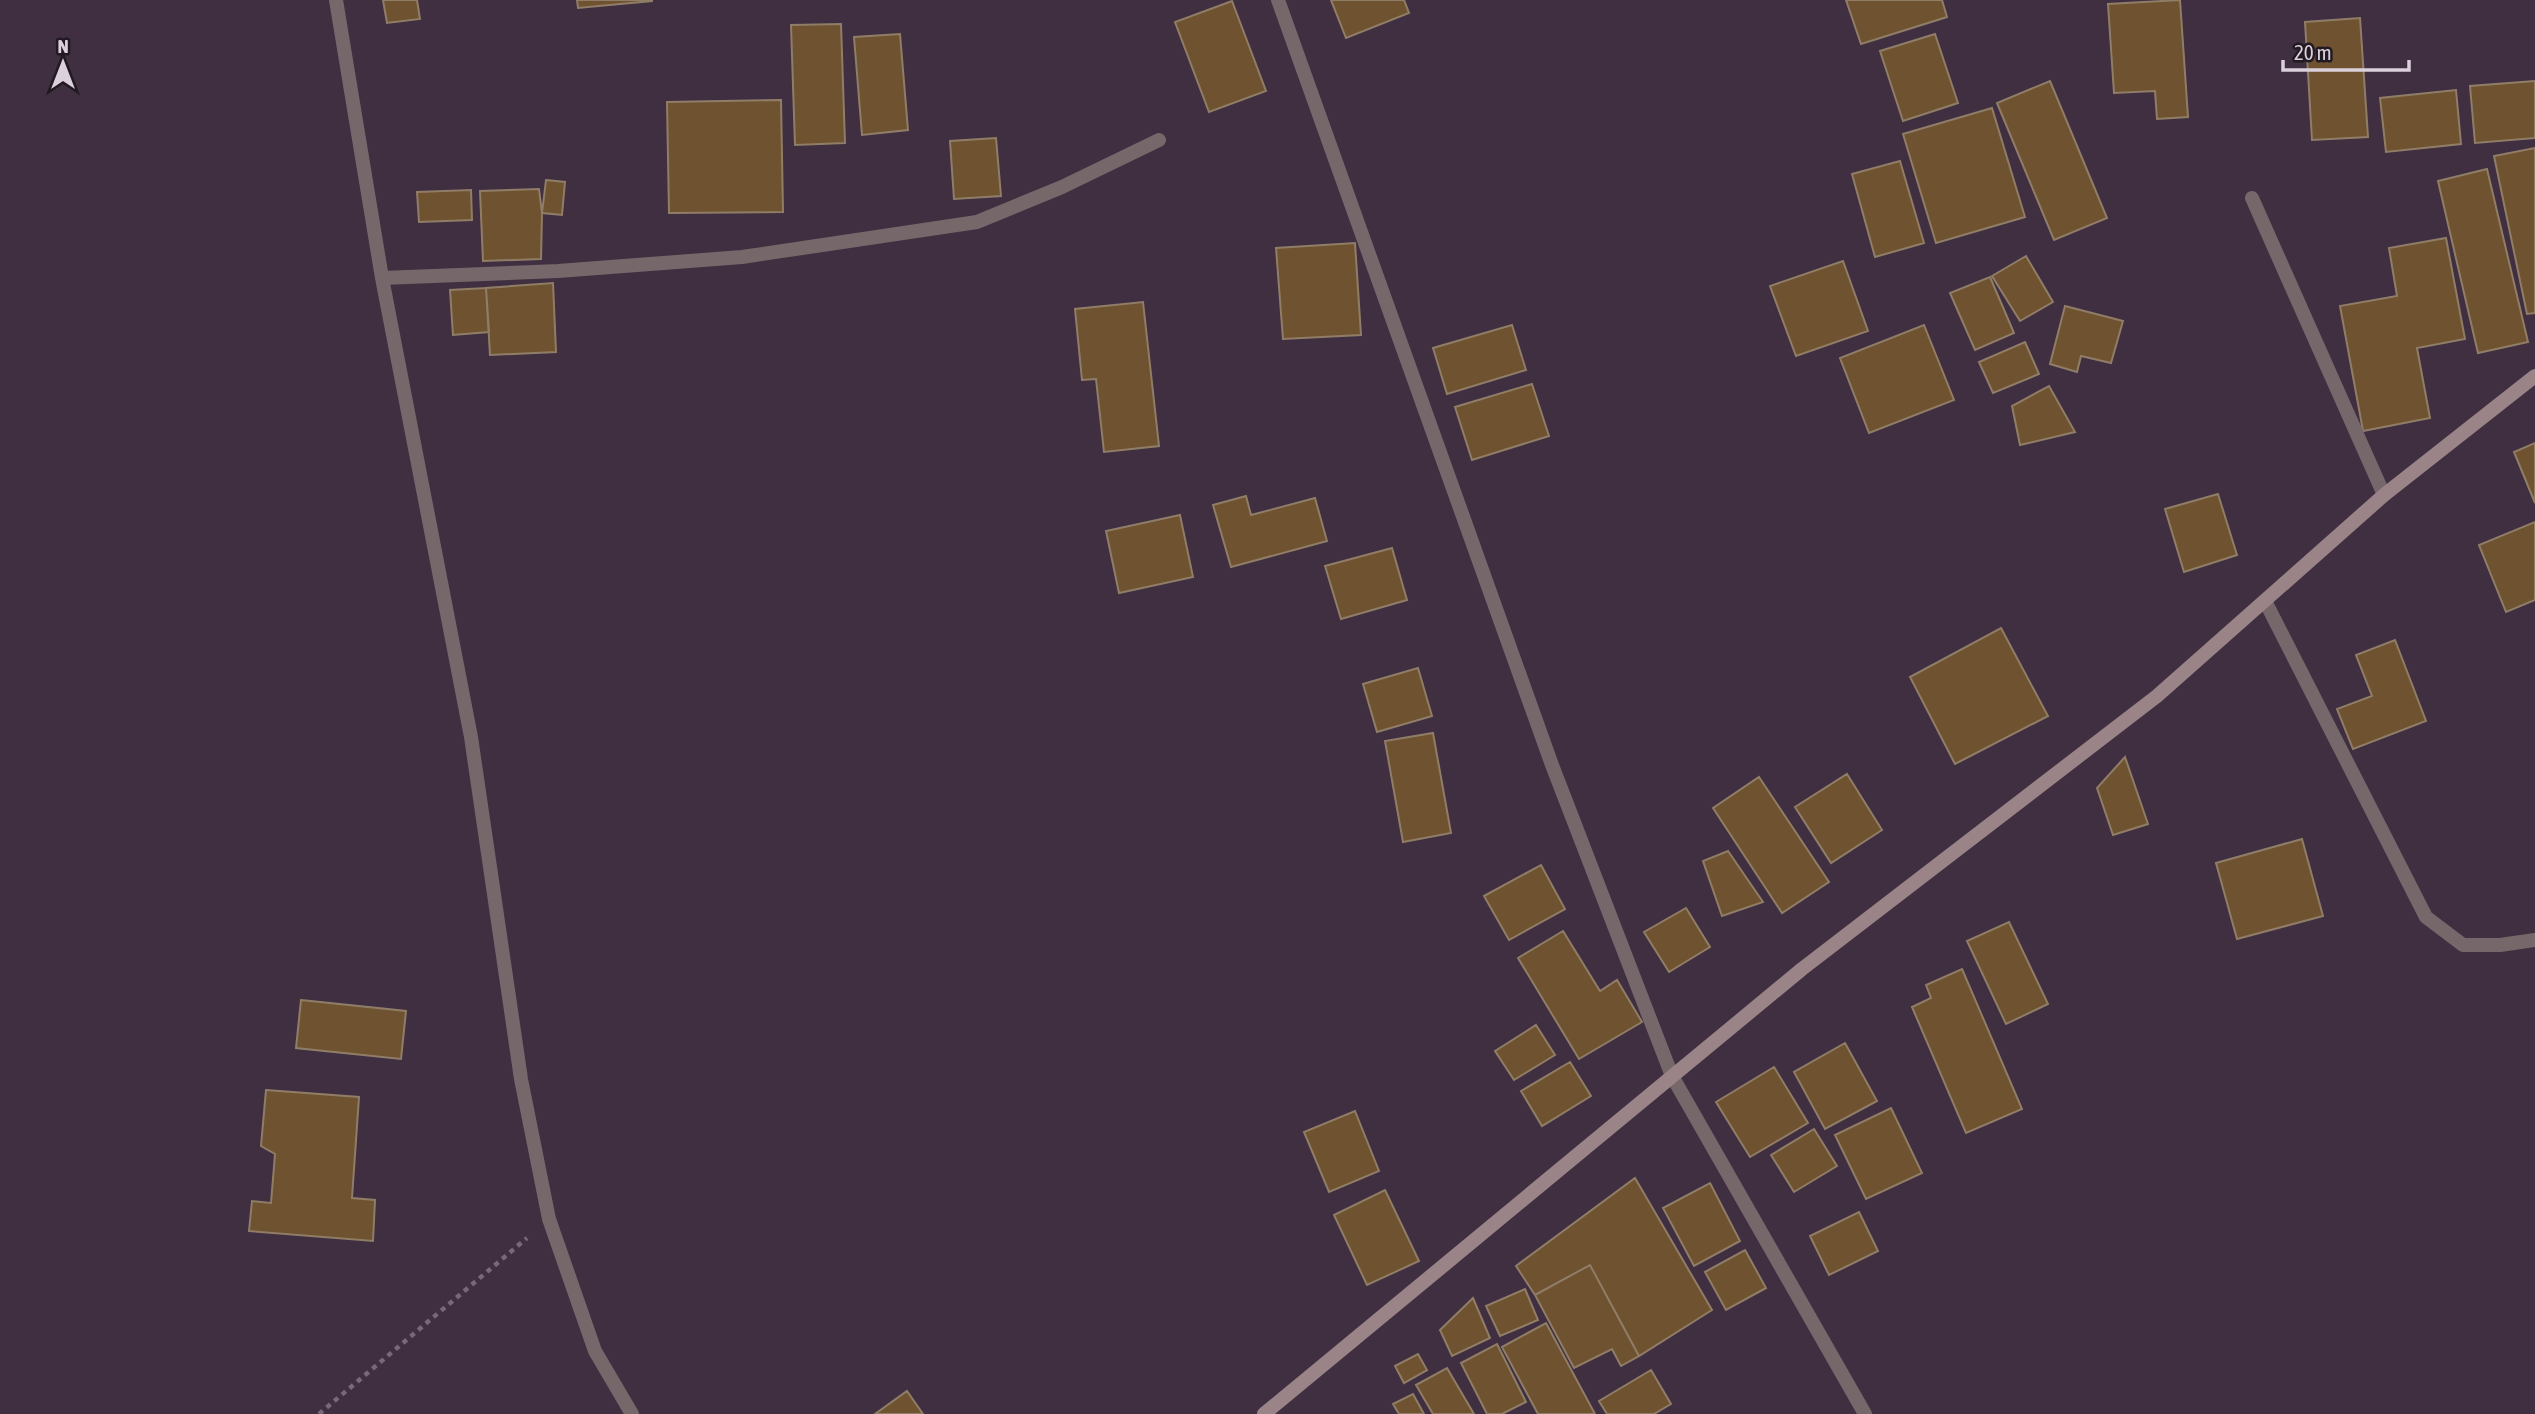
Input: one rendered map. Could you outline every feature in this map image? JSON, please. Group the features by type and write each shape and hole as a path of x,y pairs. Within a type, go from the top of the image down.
{"main road":[{"path":"1264,1414 1802,969 2157,696 2384,495 2535,376"}],"street":[{"path":"336,0 382,278 471,737 521,1079 549,1219 594,1351 632,1414"},
{"path":"1278,0 1552,765 1672,1076 1865,1414"},
{"path":"382,278 558,271 742,257 977,222 1062,187 1159,140"},
{"path":"2252,198 2384,495"},
{"path":"2265,601 2426,917 2463,945 2500,945 2535,940"}],"path":[{"path":"319,1414 549,1219"}],"building":[{"path":"383,0 417,0 420,19 387,23"},
{"path":"577,0 652,0 652,1 578,8"},
{"path":"1331,0 1404,0 1409,13 1346,38"},
{"path":"1846,0 1942,0 1947,17 1861,44"},
{"path":"2180,0 2188,117 2157,119 2155,91 2114,93 2108,4"},
{"path":"1232,1 1266,91 1209,112 1175,22"},
{"path":"2360,18 2368,137 2312,140 2305,22"},
{"path":"841,24 845,143 795,145 791,25"},
{"path":"900,34 908,130 862,135 854,37"},
{"path":"1935,34 1958,103 1903,121 1880,51"},
{"path":"2050,81 2107,218 2054,240 1997,103"},
{"path":"2535,81 2535,138 2475,143 2470,86"},
{"path":"2456,90 2461,144 2386,152 2380,98"},
{"path":"781,100 783,212 669,213 667,102"},
{"path":"1992,108 2025,217 1936,243 1903,134"},
{"path":"996,138 1001,196 954,199 950,141"},
{"path":"2535,148 2535,313 2527,314 2494,156"},
{"path":"1900,161 1924,243 1875,257 1852,174"},
{"path":"2487,169 2528,342 2478,353 2438,181"},
{"path":"546,180 565,182 562,215 542,213"},
{"path":"539,189 542,213 541,259 483,261 480,191"},
{"path":"471,190 472,220 419,222 417,192"},
{"path":"2446,238 2465,339 2417,348 2430,418 2363,431 2340,306 2397,296 2389,248"},
{"path":"1355,243 1361,335 1283,339 1276,248"},
{"path":"2026,256 2053,302 2020,321 1992,276"},
{"path":"1843,261 1868,331 1796,356 1770,286"},
{"path":"1990,277 2014,333 1975,350 1950,293"},
{"path":"553,283 556,352 490,355 486,288"},
{"path":"486,288 489,332 453,335 450,290"},
{"path":"1143,302 1159,446 1104,452 1096,379 1082,380 1075,309"},
{"path":"2065,306 2123,321 2111,363 2081,356 2077,372 2050,364"},
{"path":"1512,325 1526,370 1447,394 1433,348"},
{"path":"1924,325 1954,400 1869,433 1840,358"},
{"path":"2025,342 2039,374 1993,393 1979,362"},
{"path":"1532,384 1549,436 1472,460 1455,407"},
{"path":"2049,386 2075,432 2020,445 2012,406"},
{"path":"2535,443 2535,503 2514,452"},
{"path":"2218,494 2237,555 2184,572 2165,509"},
{"path":"1246,496 1251,515 1315,498 1327,541 1231,567 1213,505"},
{"path":"1180,515 1193,577 1119,593 1106,531"},
{"path":"2535,522 2535,600 2506,612 2479,545"},
{"path":"1392,548 1407,600 1341,619 1325,566"},
{"path":"2001,628 2048,716 1955,764 1910,677"},
{"path":"2395,640 2426,721 2353,749 2337,709 2372,696 2356,655"},
{"path":"1418,668 1432,716 1377,732 1363,684"},
{"path":"1433,733 1451,833 1403,842 1385,741"},
{"path":"2125,757 2148,824 2113,835 2097,788"},
{"path":"1847,774 1882,830 1831,863 1795,807"},
{"path":"1759,777 1829,882 1782,913 1713,808"},
{"path":"2302,839 2323,916 2237,939 2216,863"},
{"path":"1728,851 1763,902 1722,916 1703,861"},
{"path":"1541,865 1565,909 1509,940 1484,896"},
{"path":"1686,908 1710,947 1669,972 1644,932"},
{"path":"2009,922 2048,1004 2006,1024 1967,941"},
{"path":"1563,931 1600,991 1617,980 1642,1022 1579,1059 1518,958"},
{"path":"1962,969 2022,1109 1966,1133 1912,1007 1931,998 1926,985"},
{"path":"301,1000 406,1011 401,1059 296,1048"},
{"path":"1536,1025 1555,1055 1514,1080 1495,1051"},
{"path":"1845,1043 1877,1101 1825,1129 1794,1072"},
{"path":"1570,1062 1591,1096 1542,1126 1521,1091"},
{"path":"1774,1067 1808,1123 1750,1157 1716,1102"},
{"path":"266,1090 359,1097 352,1198 375,1200 373,1241 249,1231 252,1201 271,1203 275,1154 261,1146"},
{"path":"1891,1108 1922,1173 1866,1199 1835,1135"},
{"path":"1355,1111 1379,1171 1329,1192 1304,1132"},
{"path":"1814,1129 1837,1166 1794,1192 1771,1155"},
{"path":"1635,1178 1712,1310 1639,1356 1590,1265 1535,1295 1516,1266"},
{"path":"1710,1183 1740,1241 1694,1266 1663,1208"},
{"path":"1385,1190 1419,1261 1367,1285 1334,1215"},
{"path":"1859,1212 1878,1251 1829,1275 1810,1236"},
{"path":"1745,1250 1766,1288 1726,1310 1705,1272"},
{"path":"1590,1265 1639,1356 1621,1366 1612,1349 1574,1368 1535,1295"},
{"path":"1525,1289 1538,1320 1500,1336 1486,1306"},
{"path":"1473,1298 1490,1338 1452,1356 1440,1330"},
{"path":"1546,1323 1595,1414 1538,1414 1502,1347"},
{"path":"1497,1344 1526,1402 1502,1414 1487,1414 1461,1363"},
{"path":"1418,1354 1427,1370 1404,1383 1395,1366"},
{"path":"1447,1368 1474,1414 1433,1414 1416,1385"},
{"path":"1651,1370 1671,1404 1654,1414 1607,1414 1599,1401"},
{"path":"907,1391 923,1414 875,1414"},
{"path":"1413,1394 1424,1414 1399,1414 1393,1404"}]}
